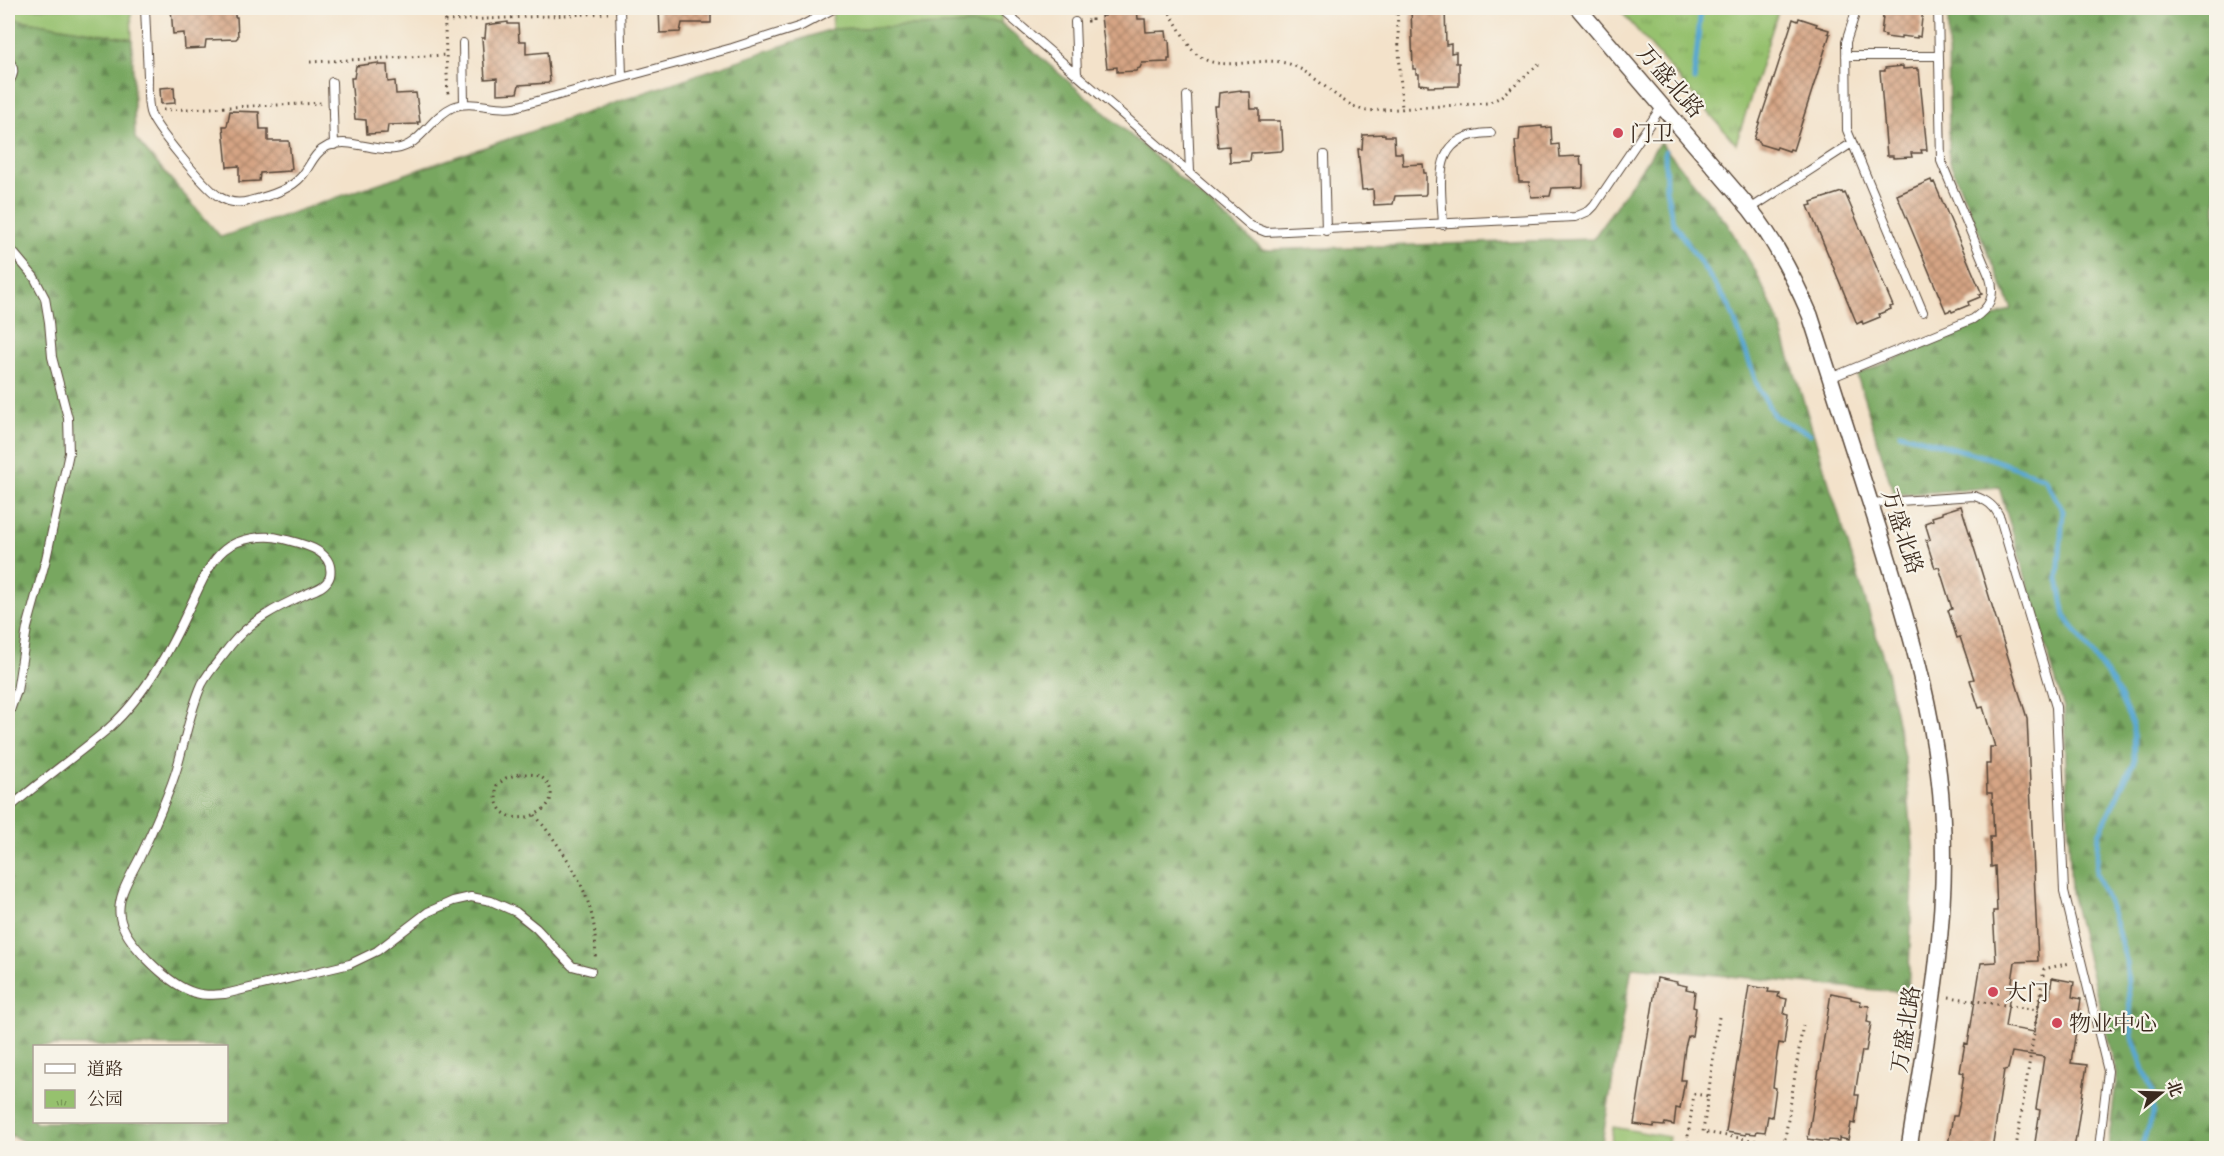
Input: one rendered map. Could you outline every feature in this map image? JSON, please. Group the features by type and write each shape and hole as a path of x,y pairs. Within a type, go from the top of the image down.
{"street":[{"name":"万盛北路","path":"1578,8 1750,209 1791,272 1810,315 1908,622 1934,733 1943,832 1944,889 1933,994 1909,1149"}],"lane":[{"path":"145,8 150,110 159,129 212,190 218,196 232,202 251,201 291,185 302,176 314,157 328,146 351,143 385,149 402,147 415,141 448,110 464,104 508,108 732,48 801,26 835,8"},
{"path":"1000,8 1259,231 1272,233 1567,219 1582,215 1597,201 1662,105"},
{"path":"1857,8 1846,42 1847,130 1923,312"},
{"path":"1830,378 1972,319 1989,306 1992,297 1990,278 1941,161 1938,8"},
{"path":"620,10 622,77"},
{"path":"1075,22 1077,75"},
{"path":"463,43 464,104"},
{"path":"1846,56 1939,56"},
{"path":"8,59 14,68 13,77 8,83"},
{"path":"332,82 334,145"},
{"path":"1187,96 1190,172"},
{"path":"1443,225 1441,166 1444,157 1456,141 1473,134 1491,133"},
{"path":"1750,209 1852,143"},
{"path":"1324,155 1326,231"},
{"path":"8,246 34,277 45,298 50,322 52,357 68,418 69,434 69,453 46,559 27,628 17,691 8,716"},
{"path":"1870,502 1974,496 1988,502 1998,513 2056,707 2064,891 2108,1071 2099,1149"},
{"path":"8,809 110,727 127,709 159,667 208,570 224,549 252,537 275,537 301,544 322,553 329,563 328,581 321,587 278,607 250,624 204,681 192,708 176,771 120,900 120,918 126,933 174,983 198,993 225,994 350,964 377,951 428,912 453,901 471,897 491,901 516,912 536,928 572,966 591,971"}],"path":[{"path":"444,8 448,110"},
{"path":"1167,8 1194,53 1204,59 1229,64 1289,63 1362,110 1402,110 1488,104 1499,98 1541,63"},
{"path":"1397,8 1402,110"},
{"path":"445,21 620,10"},
{"path":"310,62 446,55"},
{"path":"150,110 332,102"},
{"path":"519,774 541,776 552,793 551,802 535,815 519,817 504,815 496,806 497,785 506,778 519,774"},
{"path":"535,815 566,856 580,880 596,939 591,971"},
{"path":"2016,1149 2044,969 2081,960"},
{"path":"1933,994 2038,1010"},
{"path":"1719,1017 1703,1132 1800,1149"},
{"path":"1784,1145 1803,1024"},
{"path":"1689,1149 1688,1136 1694,1094 1708,1096"},
{"path":"9,1149 13,1142 26,1149"}],"green space":[{"path":"8,8 131,8 132,39 8,18"},
{"path":"833,8 1002,8 1001,23 832,29"},
{"path":"1618,8 1779,8 1736,144"},
{"path":"1948,8 2216,8 2216,1148 2108,1148 2117,1074 2071,893 2064,708 1999,487 1894,495 1857,375 2012,309 1949,161"},
{"path":"8,18 132,39 135,138 221,237 831,29 1001,23 1263,250 1593,239 1660,142 1726,222 1755,270 1779,322 1886,667 1905,762 1914,856 1908,993 1632,967 1601,1148 36,1148 11,1135 8,1141"},
{"path":"1613,1127 1669,1137 1667,1148 1610,1148"}],"building":[{"path":"171,8 235,8 238,37 236,39 206,40 205,48 185,49 184,33 173,34"},
{"path":"659,8 711,8 711,23 682,23 680,32 660,33"},
{"path":"1106,8 1137,8 1138,19 1145,19 1146,32 1166,31 1167,40 1169,40 1170,59 1168,62 1142,63 1136,71 1117,72 1117,67 1107,68 1101,16 1105,16"},
{"path":"1411,8 1445,8 1446,45 1451,44 1451,53 1456,52 1456,63 1459,63 1459,86 1428,87 1428,85 1419,84 1419,74 1416,74 1416,69 1413,69"},
{"path":"1884,8 1923,8 1920,37 1901,36 1901,39 1885,37 1886,35 1881,34"},
{"path":"1799,18 1829,30 1830,34 1793,150 1789,151 1759,144 1759,141 1754,139 1793,19 1798,21"},
{"path":"508,22 508,24 518,24 519,41 526,41 526,54 547,52 550,81 548,83 519,85 517,93 497,94 497,78 485,79 482,38 485,38 486,25"},
{"path":"378,63 378,65 387,65 388,82 395,81 396,94 416,93 420,122 417,122 418,124 388,125 387,133 367,134 366,120 355,119 351,78 354,78 356,66"},
{"path":"1903,66 1903,69 1917,68 1919,70 1927,150 1921,150 1922,153 1911,153 1912,157 1893,158 1893,156 1887,156 1880,71 1885,71 1885,68"},
{"path":"174,87 175,103 161,104 160,88"},
{"path":"1241,90 1241,92 1250,92 1251,109 1259,109 1259,121 1280,121 1283,149 1281,151 1251,153 1250,161 1230,162 1229,146 1218,147 1214,106 1218,106 1219,93"},
{"path":"230,111 259,112 260,129 268,129 268,141 289,141 292,169 260,173 259,181 239,182 239,166 227,167 223,126 227,126"},
{"path":"1542,126 1542,128 1551,127 1552,145 1559,144 1560,157 1580,156 1581,165 1583,165 1582,187 1552,188 1550,196 1531,197 1529,182 1519,182 1515,141 1519,141 1520,128"},
{"path":"1385,134 1385,136 1394,136 1395,153 1402,153 1403,165 1423,164 1424,173 1426,173 1425,195 1395,196 1393,204 1374,205 1373,189 1362,190 1358,149 1362,149 1363,135"},
{"path":"1931,180 1932,183 1934,182 1982,294 1968,302 1969,305 1952,312 1951,310 1946,312 1897,195"},
{"path":"1845,193 1893,306 1879,314 1880,317 1863,324 1862,321 1857,324 1808,206 1812,205 1811,202"},
{"path":"1961,506 2027,718 2038,961 2015,962 2005,1027 2034,1032 2041,992 2050,994 2052,978 2074,982 2072,997 2081,999 2071,1063 2087,1065 2074,1149 2034,1149 2040,1110 2036,1109 2044,1057 2012,1052 2008,1069 2004,1070 1992,1149 1952,1149 1952,1145 1948,1145 1953,1116 1957,1116 1960,1101 1964,1073 1960,1072 1965,1043 1968,1044 1981,963 1996,962 1993,911 1997,911 1995,866 1991,867 1990,837 1994,837 1992,793 1987,793 1986,764 1990,764 1990,747 1995,747 1983,707 1979,708 1970,680 1974,679 1960,637 1957,638 1948,610 1952,609 1939,567 1935,568 1926,540 1930,539 1925,523 1933,520 1932,517 1942,512"},
{"path":"1657,978 1677,982 1677,984 1687,986 1686,989 1695,991 1693,1007 1696,1008 1692,1036 1688,1036 1685,1047 1681,1080 1685,1080 1680,1109 1676,1108 1674,1125 1665,1123 1664,1126 1654,1125 1654,1127 1634,1124"},
{"path":"1749,986 1779,993 1778,997 1787,999 1784,1014 1788,1015 1784,1044 1779,1043 1777,1054 1772,1117 1768,1116 1765,1132 1757,1131 1756,1134 1746,1133 1746,1135 1726,1132"},
{"path":"1831,993 1851,997 1851,999 1861,1001 1860,1005 1869,1006 1867,1022 1871,1023 1866,1051 1862,1051 1860,1062 1855,1095 1859,1095 1855,1124 1851,1123 1848,1140 1839,1138 1839,1141 1829,1140 1828,1142 1808,1139"}],"waterway":[{"path":"1694,80 1701,8"},
{"path":"1665,151 1666,189 1673,222 1730,307 1758,387 1774,416 1810,434"},
{"path":"1900,433 1989,458 2044,478 2063,511 2058,579 2065,616 2115,686 2133,726 2134,761 2099,834 2096,873 2113,915 2126,960 2132,1036 2152,1092 2153,1112 2141,1148"}],"place":[{"name":"门卫","path":"1618,133"},
{"name":"大门","path":"1993,992"},
{"name":"物业中心","path":"2057,1023"}]}
